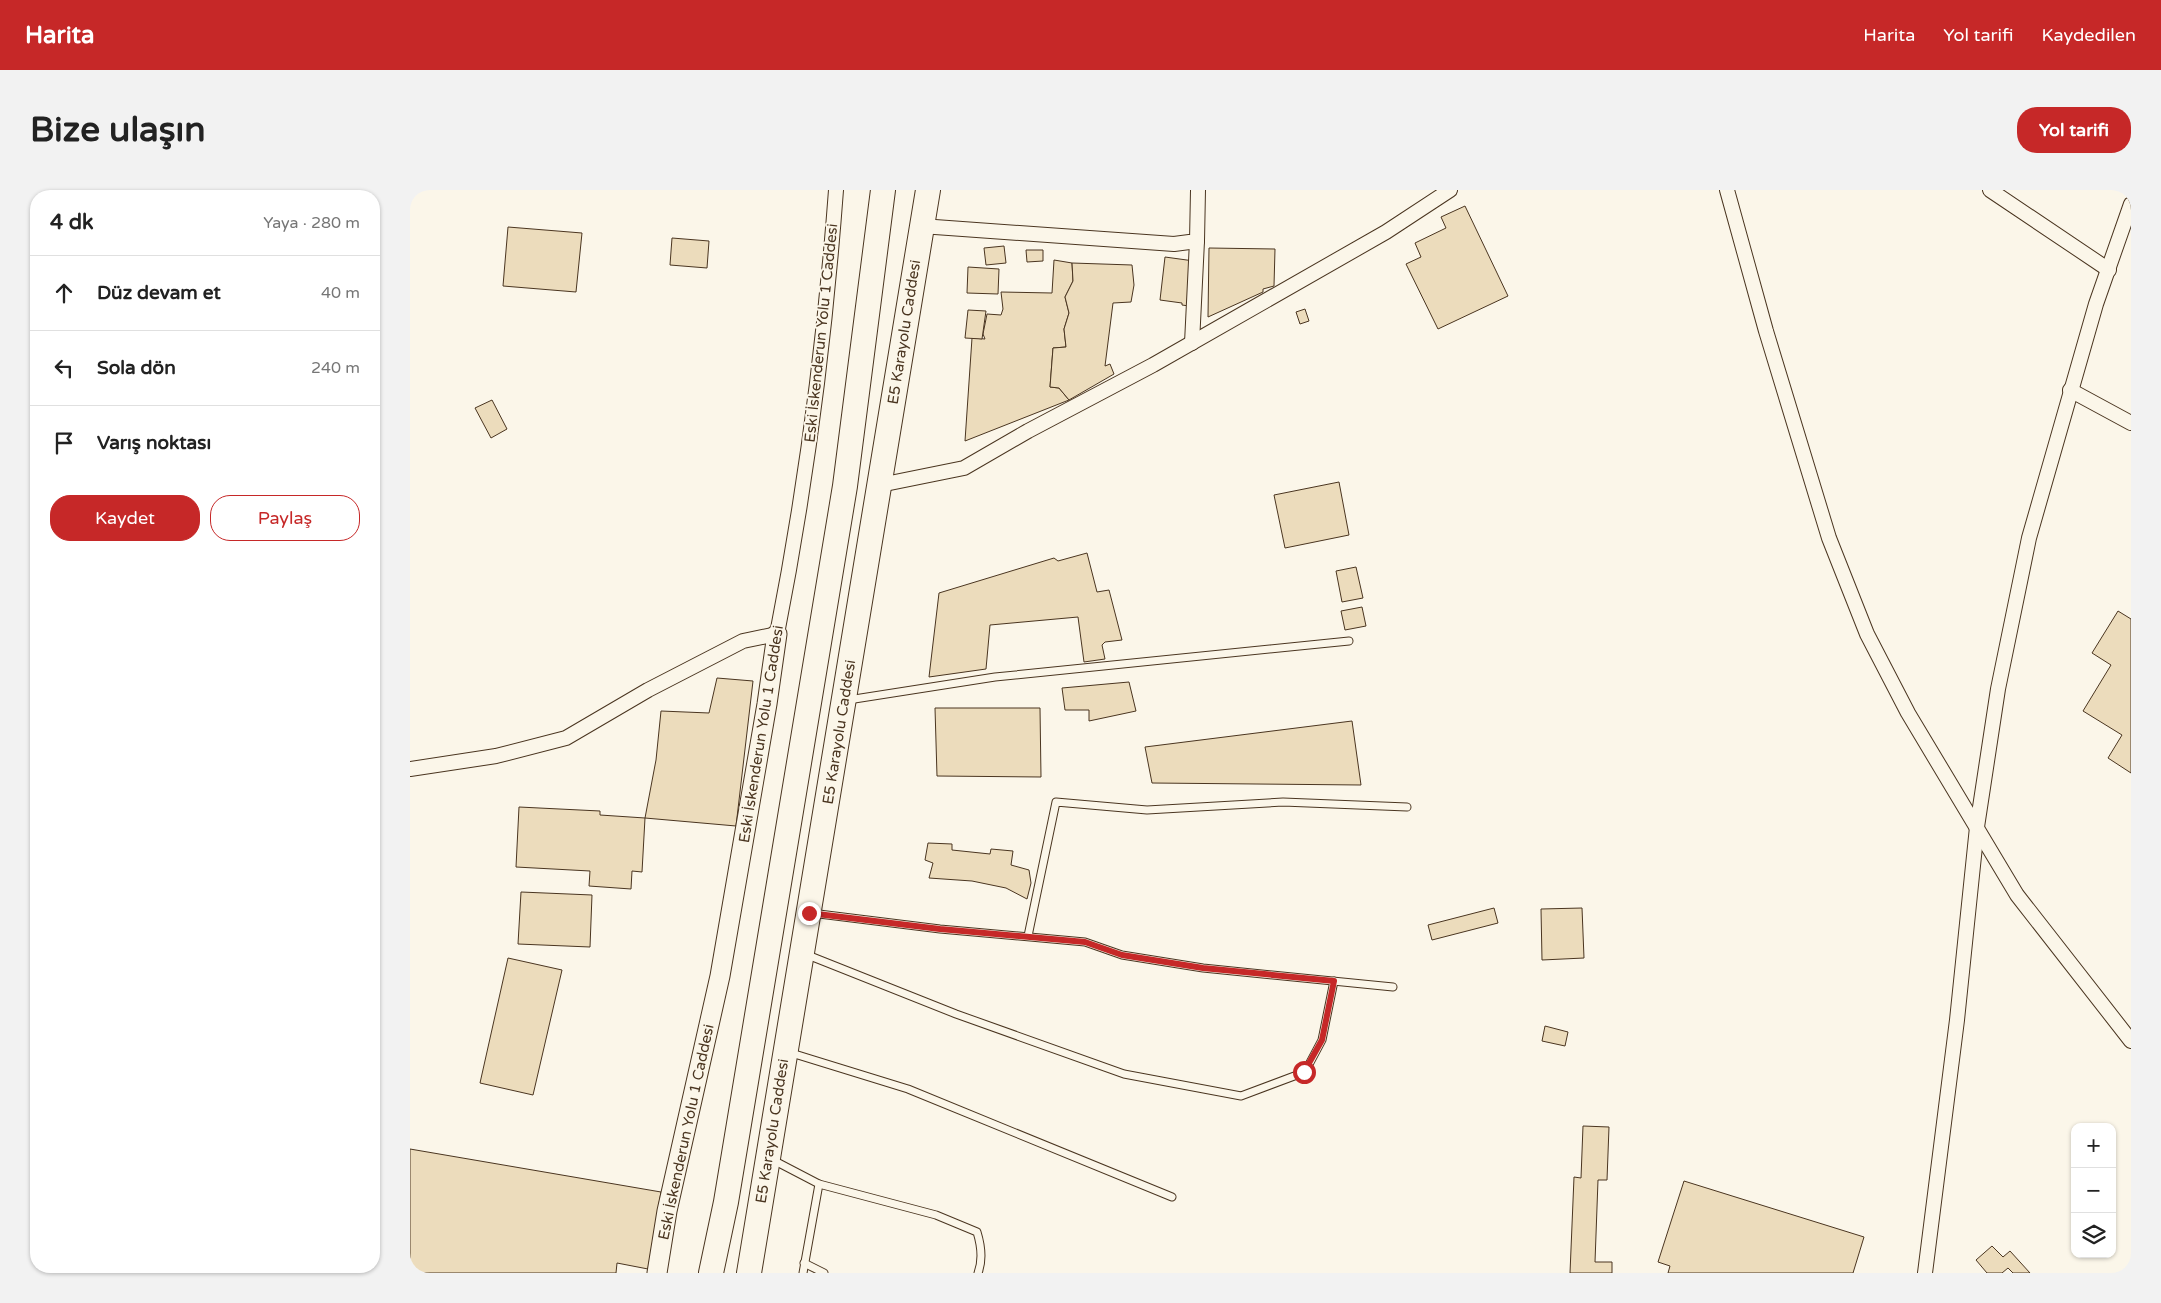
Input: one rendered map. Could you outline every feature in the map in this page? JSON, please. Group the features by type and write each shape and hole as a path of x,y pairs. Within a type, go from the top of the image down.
{"highway":[{"path":"711,1273 726,1202 844,496 883,190"},
{"name":"E5 Karayolu Caddesi","path":"749,1273 928,190"}],"street":[{"name":"Eski İskenderun Yolu 1 Caddesi","path":"657,1273 667,1211 720,976 767,704 777,634 798,524 830,274 836,190"},
{"path":"1192,343 1198,241 1198,190"},
{"path":"880,484 964,468 1028,431 1192,343 1386,232 1450,190"},
{"path":"1727,190 1828,538 1867,634 1908,713 2017,895 2131,1041"},
{"path":"1990,190 2109,270"},
{"path":"1926,1273 1958,1020 1977,827 1998,690 2029,538 2096,304 2131,204"},
{"path":"921,226 1174,244 1198,241"},
{"path":"2070,390 2131,423"},
{"path":"410,769 496,756 566,738 648,690 743,641 777,634"}],"lane":[{"path":"844,700 995,677 1349,641"},
{"path":"1028,936 1056,802 1147,810 1283,802 1407,807"},
{"path":"809,913 940,929 1085,942 1122,955 1203,968 1393,987"},
{"path":"802,953 956,1014 1124,1074 1241,1096 1304,1072 1322,1040 1334,981"},
{"path":"786,1051 908,1089 1172,1197"},
{"path":"768,1158 819,1184 936,1215 977,1232 980,1243 980,1267 978,1273"},
{"path":"803,1273 819,1184"},
{"path":"804,1263 824,1273"}],"building":[{"path":"1465,206 1508,296 1438,329 1406,264 1421,257 1415,243 1446,228 1441,217"},
{"path":"508,227 582,233 576,292 503,286"},
{"path":"672,238 709,241 707,268 670,265"},
{"path":"1004,246 1006,263 986,265 984,248"},
{"path":"1209,248 1275,249 1274,286 1263,289 1263,292 1208,317"},
{"path":"1026,250 1043,250 1043,261 1027,262"},
{"path":"1165,257 1194,261 1189,306 1182,305 1182,303 1160,300"},
{"path":"1054,260 1072,263 1073,281 1065,297 1069,313 1064,329 1066,347 1053,348 1050,387 1059,388 1069,400 965,441 972,338 985,339 983,334 987,314 1001,315 1003,309 1001,292 1052,293"},
{"path":"1072,263 1132,265 1134,285 1131,302 1113,303 1105,366 1110,364 1114,374 1069,400 1059,388 1050,387 1053,348 1066,347 1064,329 1069,313 1065,297 1073,281"},
{"path":"968,267 999,269 998,294 967,293"},
{"path":"1305,309 1309,321 1300,324 1296,312"},
{"path":"968,310 986,311 982,339 965,338"},
{"path":"492,400 507,429 491,438 475,408"},
{"path":"1339,482 1349,535 1285,548 1274,495"},
{"path":"1087,553 1097,592 1109,590 1122,640 1105,642 1102,645 1105,659 1084,662 1078,617 990,625 986,669 929,677 939,593 1054,558 1058,561"},
{"path":"1356,567 1363,598 1342,602 1336,571"},
{"path":"1362,607 1366,626 1345,630 1341,611"},
{"path":"2118,611 2131,619 2131,773 2108,758 2122,735 2083,711 2111,665 2092,653"},
{"path":"717,678 753,681 736,826 645,818 656,760 661,711 709,713"},
{"path":"1129,682 1136,711 1089,721 1089,710 1065,710 1062,688"},
{"path":"935,708 1040,708 1041,777 937,776"},
{"path":"1352,721 1361,785 1152,783 1145,747"},
{"path":"519,807 600,811 600,815 645,818 642,872 632,871 631,889 589,886 590,871 516,867"},
{"path":"928,843 952,844 952,850 990,854 991,849 1013,851 1011,865 1029,870 1031,883 1027,899 1006,888 972,881 929,878 933,863 925,860"},
{"path":"521,892 592,895 590,947 518,944"},
{"path":"1494,908 1498,923 1432,940 1428,925"},
{"path":"1582,908 1584,958 1542,960 1541,909"},
{"path":"508,958 562,970 533,1095 480,1083"},
{"path":"1545,1026 1568,1032 1565,1046 1542,1041"},
{"path":"1583,1126 1609,1127 1607,1180 1598,1180 1595,1262 1612,1262 1612,1273 1570,1273 1574,1177 1581,1178"},
{"path":"410,1149 661,1192 648,1269 617,1263 616,1273 410,1273"},
{"path":"1684,1181 1864,1237 1853,1273 1668,1273 1670,1266 1658,1262"},
{"path":"1992,1246 2003,1257 2010,1251 2030,1273 2013,1273 2008,1268 2002,1273 1987,1273 1976,1260"}],"route":[{"path":"809,913 940,929 1085,942 1122,955 1203,968 1334,981 1322,1040 1304,1072"}]}
